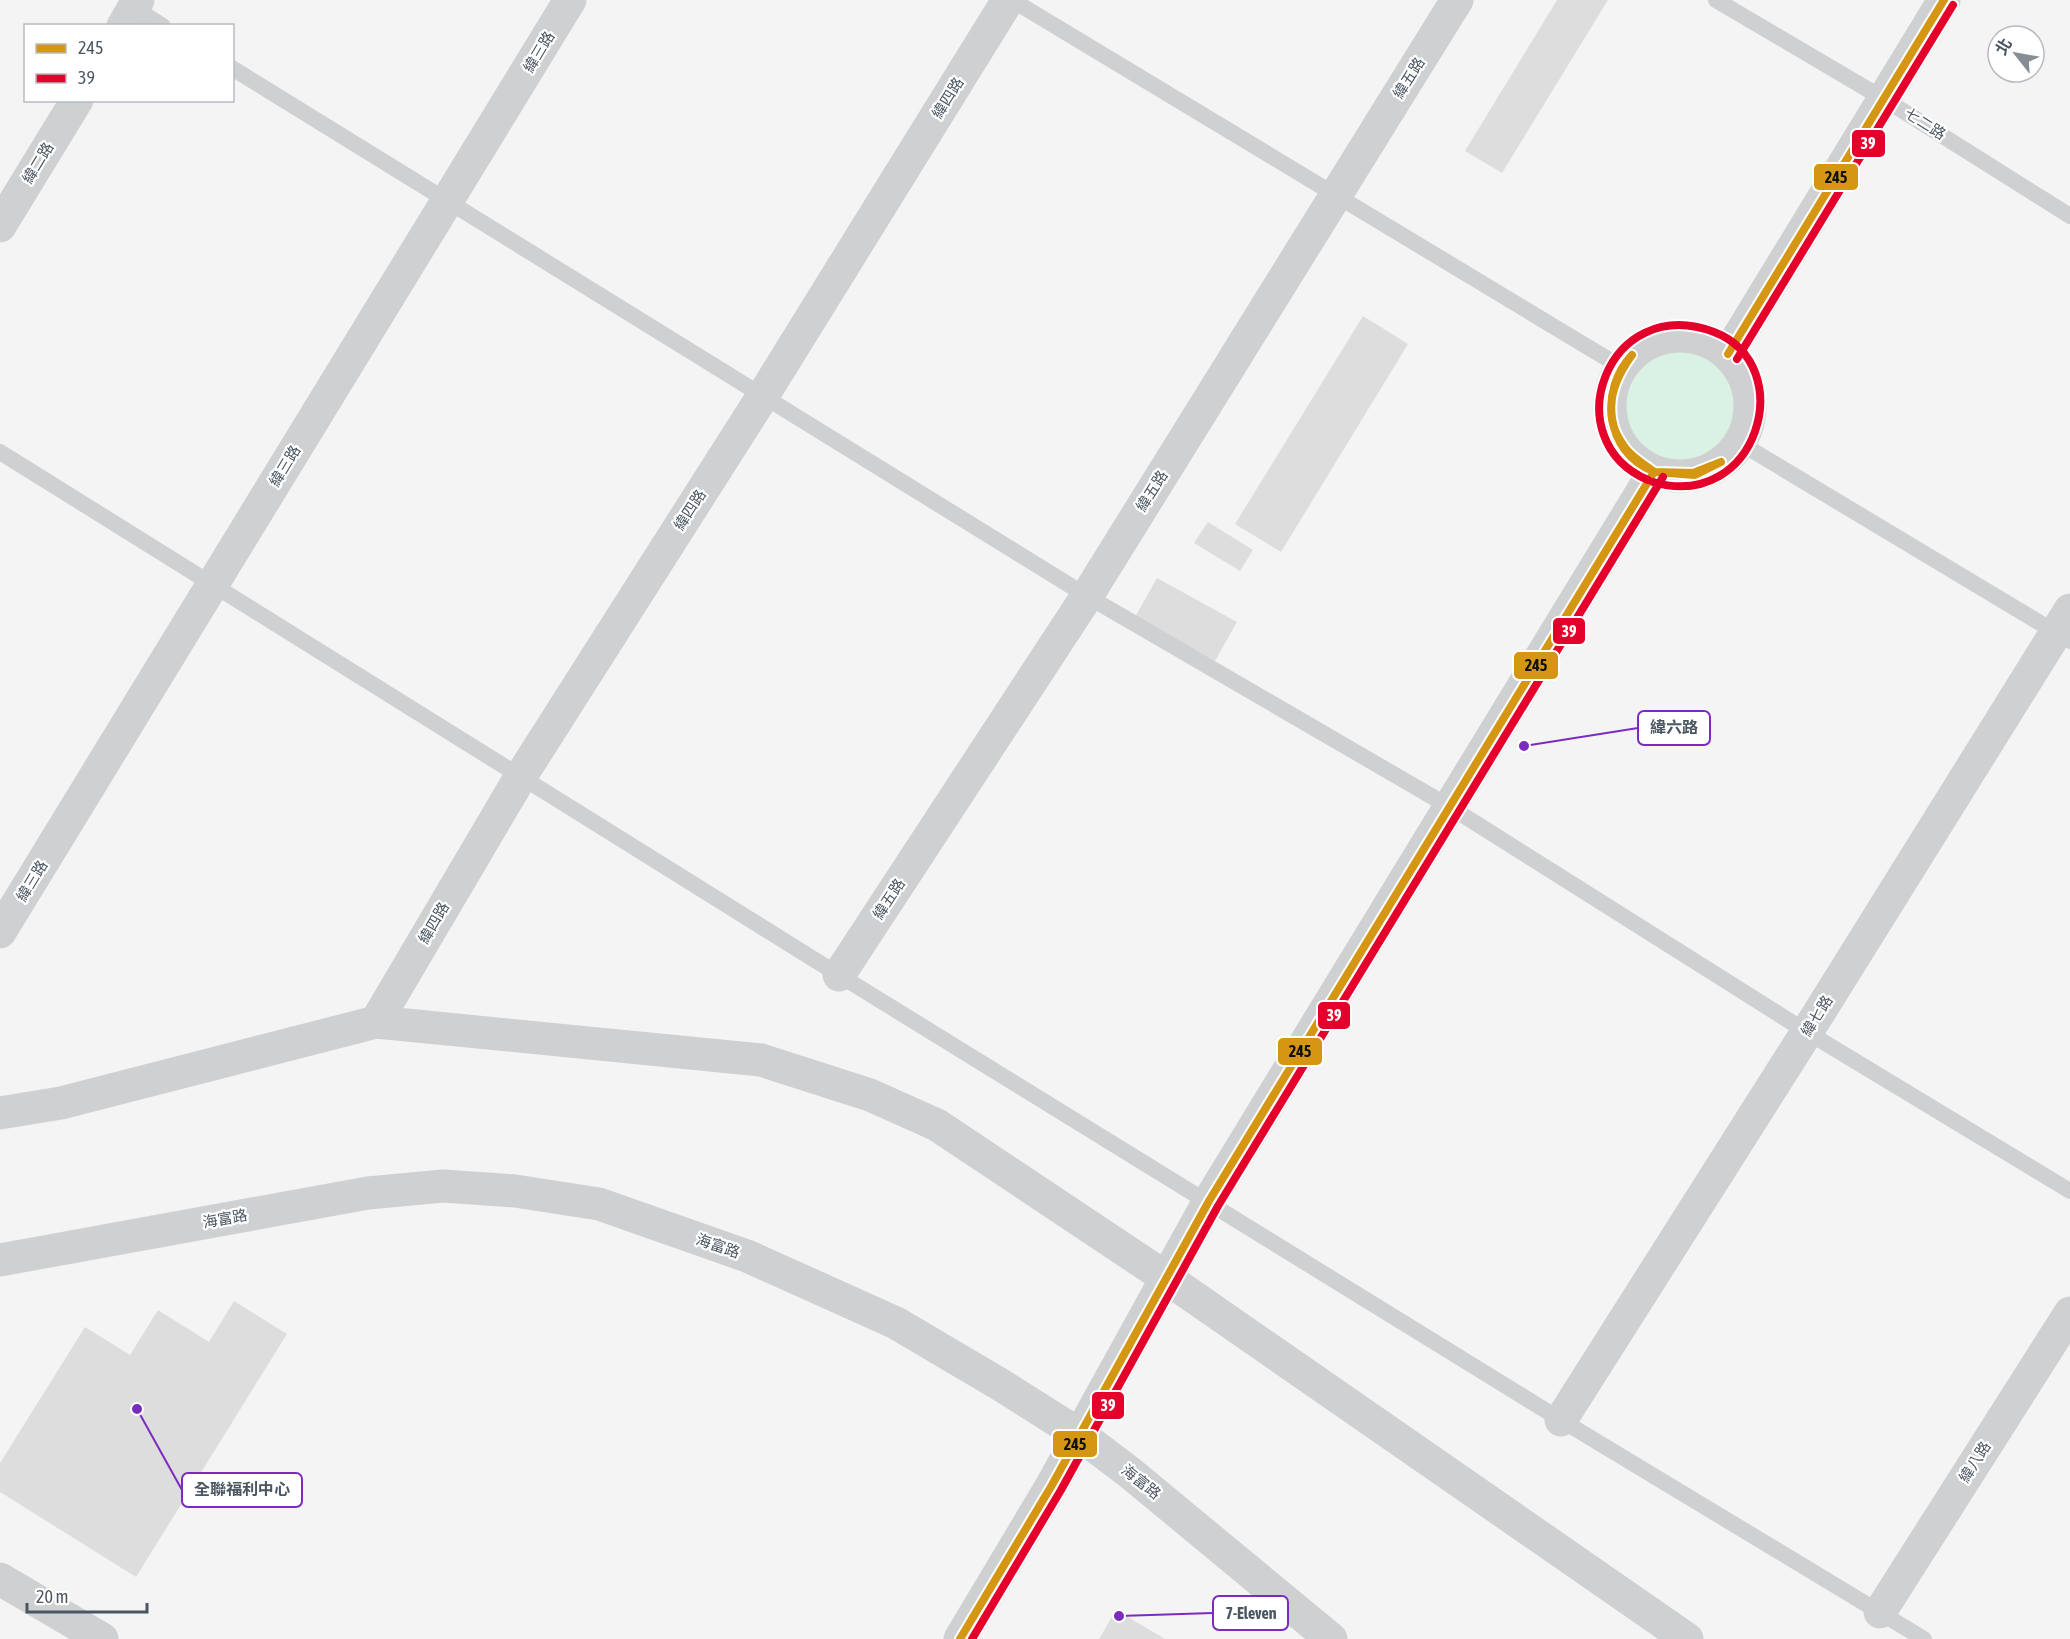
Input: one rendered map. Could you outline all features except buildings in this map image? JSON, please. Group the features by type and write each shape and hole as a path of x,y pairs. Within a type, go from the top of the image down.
{"street":[{"name":"緯三路","path":"0,932 570,0"},
{"name":"緯四路","path":"376,1022 520,776 764,394 1010,0"},
{"name":"緯五路","path":"839,975 1087,596 1457,0"},
{"path":"1728,354 1944,0"},
{"name":"緯二路","path":"0,226 76,102"},
{"path":"1675,335 1697,337 1712,342 1728,354 1741,370 1750,398 1750,417 1740,443 1715,467 1694,476 1677,477 1654,472 1631,457 1617,438 1611,421 1610,399 1613,383 1621,368 1644,345 1655,339 1675,335"},
{"path":"960,1639 1080,1435 1165,1277 1209,1202 1654,472"},
{"name":"緯七路","path":"1561,1420 2065,628"},
{"path":"0,1113 61,1103 376,1022 760,1060 859,1092 938,1125 1165,1277 1688,1639"},
{"name":"海富路","path":"0,1260 379,1192 443,1186 515,1191 588,1203 747,1256 896,1323 1020,1396 1080,1435 1129,1472 1331,1639"},
{"name":"緯八路","path":"1880,1612 2070,1313"},
{"path":"0,1579 102,1639"}],"lane":[{"path":"1010,0 1621,368"},
{"name":"七二路","path":"1716,0 1884,99 2070,216"},
{"path":"129,8 159,24"},
{"path":"234,69 764,394 1087,596 1450,807 1807,1032 2070,1191"},
{"path":"1740,443 2065,628"},
{"path":"0,452 214,583 839,975 1561,1420 1924,1639"}],"green space":[{"path":"1683,344 1706,349 1717,354 1726,362 1734,371 1739,382 1744,405 1739,428 1734,439 1726,448 1717,456 1706,461 1683,466 1660,461 1649,456 1640,448 1632,439 1627,428 1622,405 1627,382 1632,371 1640,362 1649,354 1660,349"}],"transit line":[{"name":"245","path":"1728,354 1944,0"},
{"name":"39","path":"1737,359 1953,5"},
{"name":"39","path":"1648,480 1619,461 1604,434 1599,405 1606,376 1621,351 1645,333 1677,325 1714,332 1740,349 1756,374 1760,402 1755,431 1741,457 1719,476 1689,486 1653,482"},
{"name":"245","path":"1632,355 1618,378 1611,414 1619,438 1627,450 1653,471"},
{"name":"245","path":"1632,355 1621,369 1615,385 1611,402 1612,419 1625,450 1637,462 1653,471"},
{"name":"245","path":"1655,472 1693,473 1721,462"},
{"name":"245","path":"1655,472 1695,475 1721,462"},
{"name":"245","path":"960,1639 1052,1485 1209,1201 1654,472"},
{"name":"39","path":"972,1639 1061,1490 1218,1206 1663,477"}],"place":[{"name":"緯六路","path":"1524,746"},
{"name":"全聯福利中心","path":"137,1409"},
{"name":"7-Eleven","path":"1119,1616"}]}
